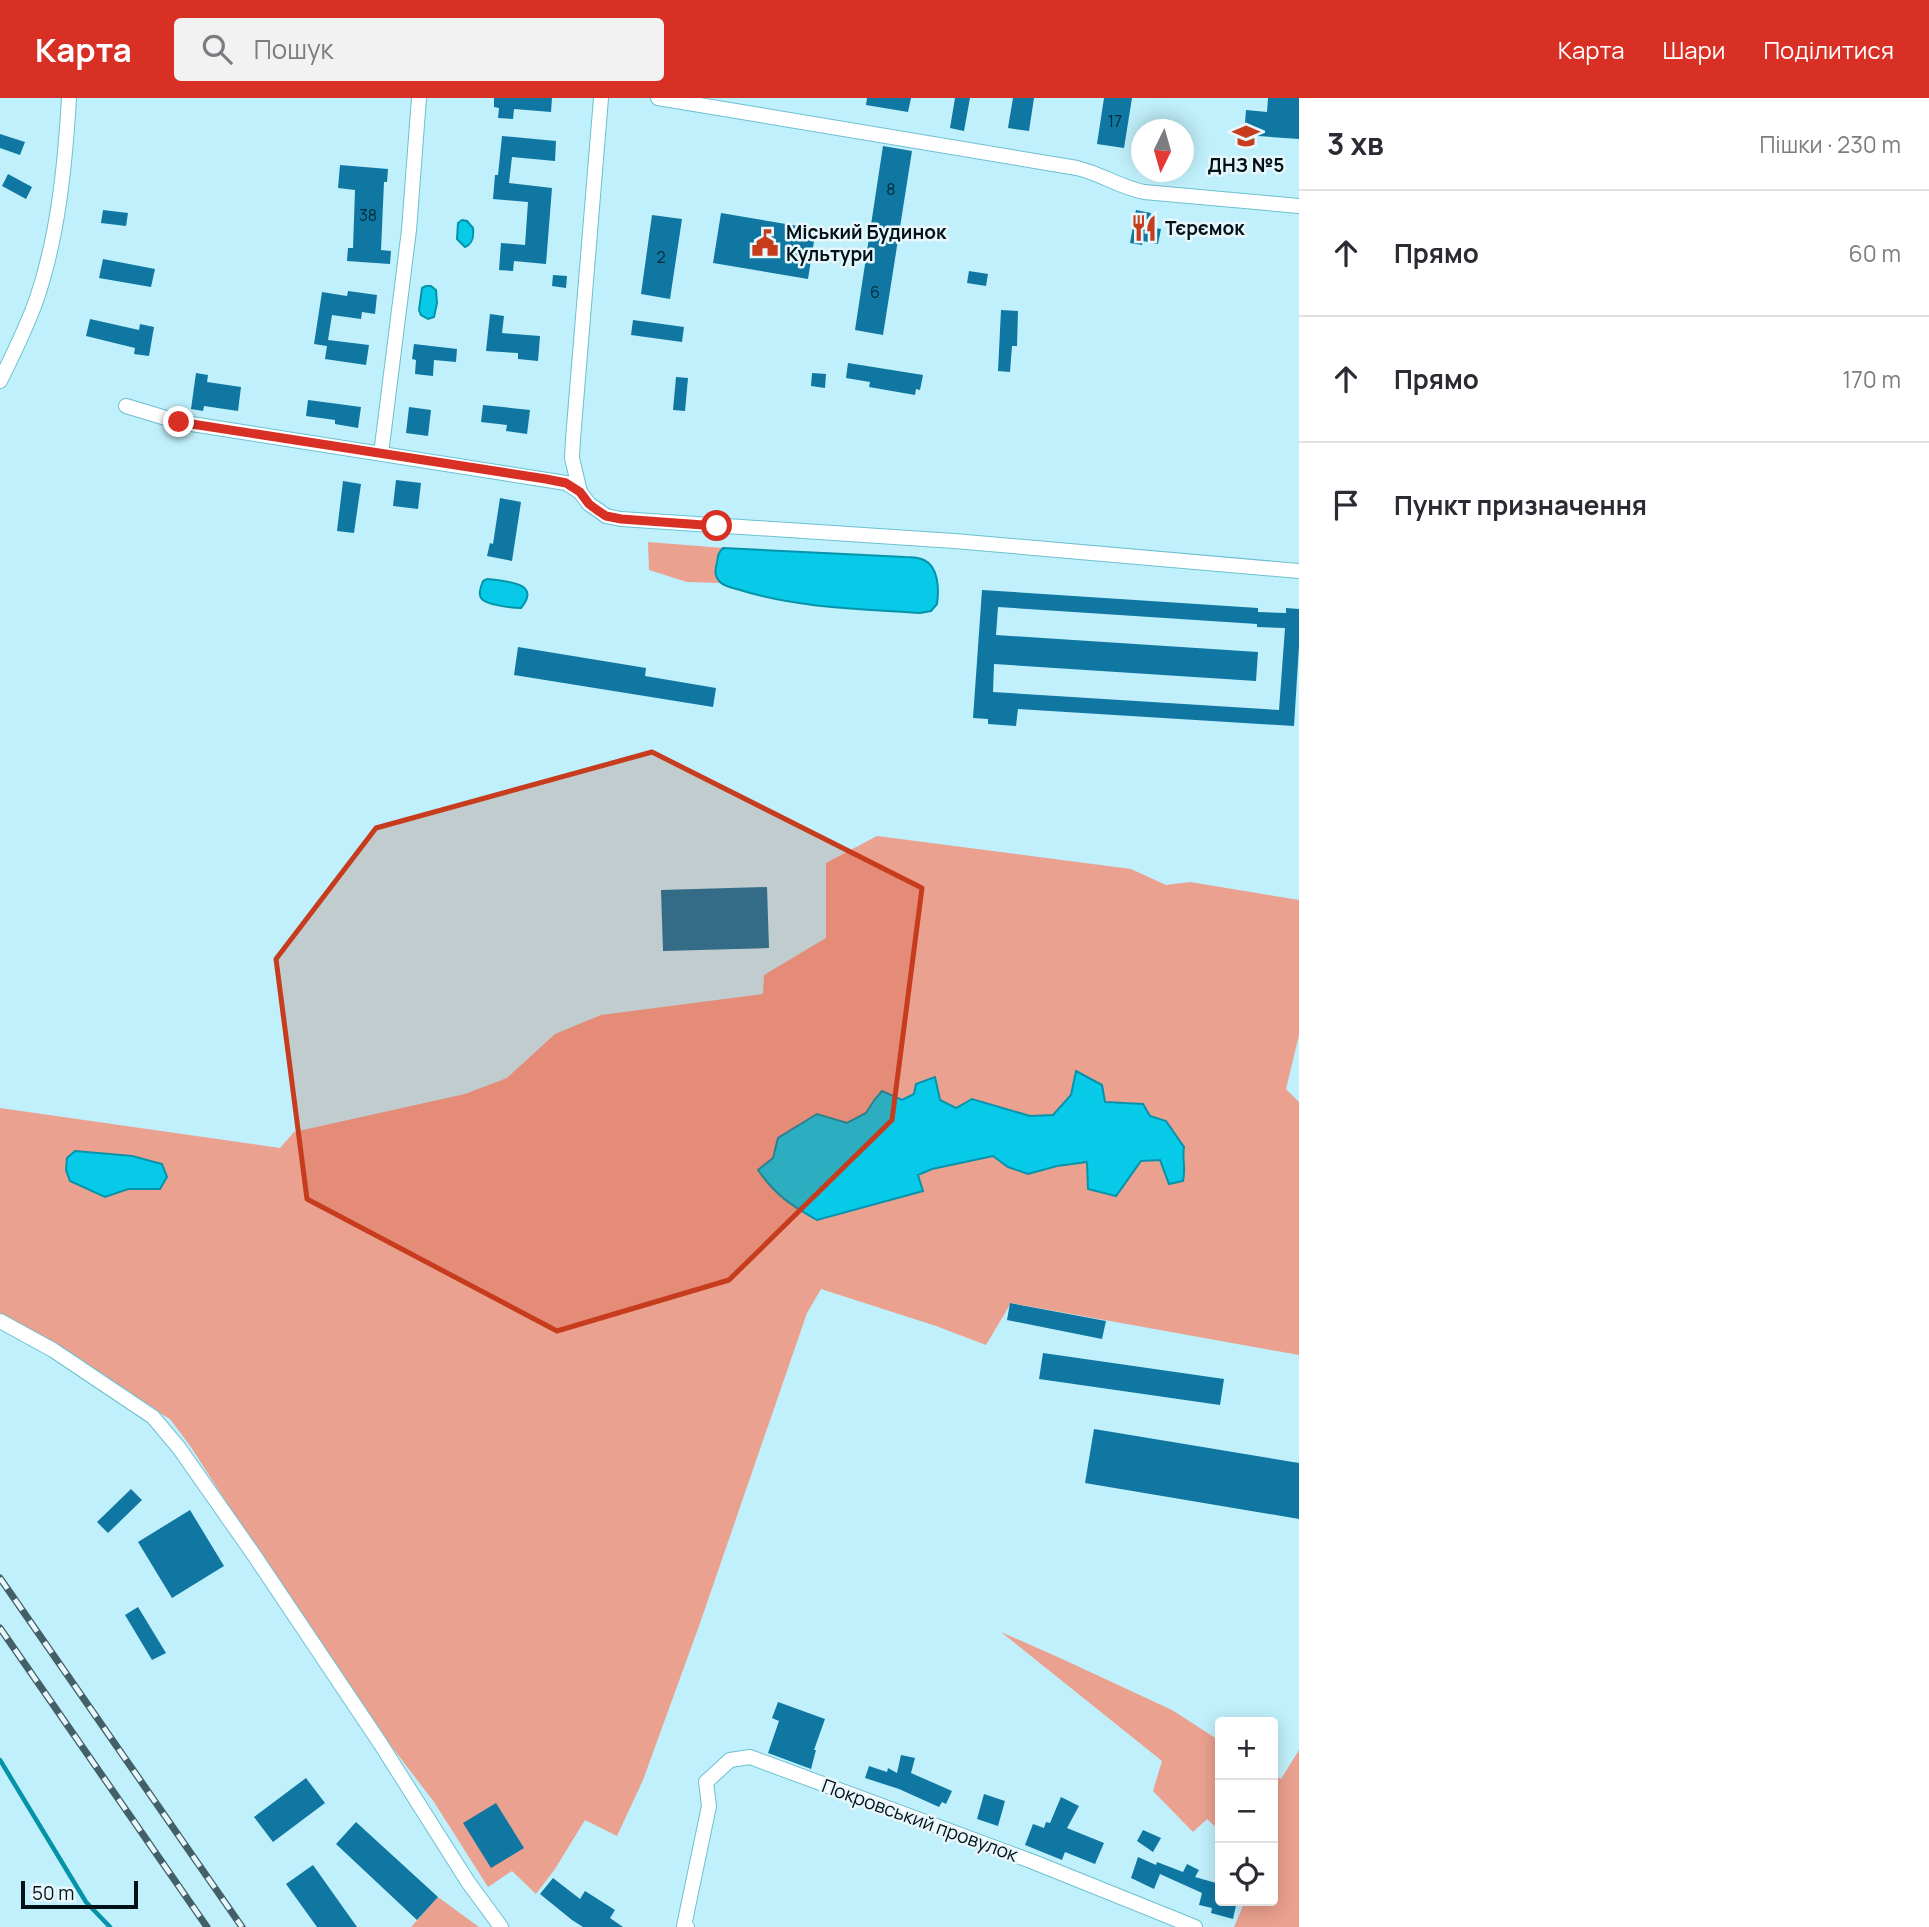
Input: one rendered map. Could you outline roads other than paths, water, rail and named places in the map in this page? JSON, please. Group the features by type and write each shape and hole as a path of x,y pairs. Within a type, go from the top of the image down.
{"street":[{"path":"0,381 32,310 51,244 61,184 69,98"},
{"path":"381,454 409,230 419,98"},
{"path":"580,492 572,448 601,98"},
{"path":"658,98 1077,168 1095,173 1129,189 1144,192 1299,205"},
{"path":"126,406 179,422 566,483 606,516 621,519 954,541 1299,570"},
{"path":"0,1321 53,1350 153,1417 171,1438 254,1555 380,1743 468,1882 501,1927"},
{"name":"Покровський провулок","path":"687,1927 684,1926 709,1806 706,1782 730,1760 750,1757 1031,1861 1195,1927"}],"water":[{"path":"467,221 473,228 472,240 465,247 457,239 458,223"},
{"path":"426,286 436,290 437,303 434,317 428,319 421,315 419,310 422,288"},
{"path":"723,548 919,558 929,563 935,573 938,586 937,604 931,611 920,613 829,607 762,596 727,586 718,580 716,568"},
{"path":"487,579 518,584 527,593 527,599 521,608 488,603 480,596 483,581"},
{"path":"1076,1071 1102,1085 1105,1102 1143,1104 1150,1116 1166,1121 1184,1147 1183,1181 1169,1184 1160,1160 1141,1161 1116,1196 1088,1189 1087,1162 1028,1174 1008,1167 993,1156 932,1169 918,1175 923,1191 817,1220 784,1199 758,1170 773,1158 778,1138 817,1114 847,1123 866,1113 882,1091 902,1100 914,1094 916,1084 935,1077 940,1100 956,1108 972,1099 1030,1116 1053,1115 1071,1095"},
{"path":"75,1151 132,1156 162,1164 167,1177 160,1189 128,1189 105,1197 70,1181 66,1170 67,1158"}],"waterway":[{"path":"0,1760 86,1902 110,1927"}],"railway":[{"path":"0,1578 242,1927"},
{"path":"0,1628 207,1927"}],"place":[{"name":"ДНЗ №5","path":"1246,136"},
{"name":"Тєрємок","path":"1144,228"},
{"name":"Міський Будинок Культури","path":"765,243"}]}
